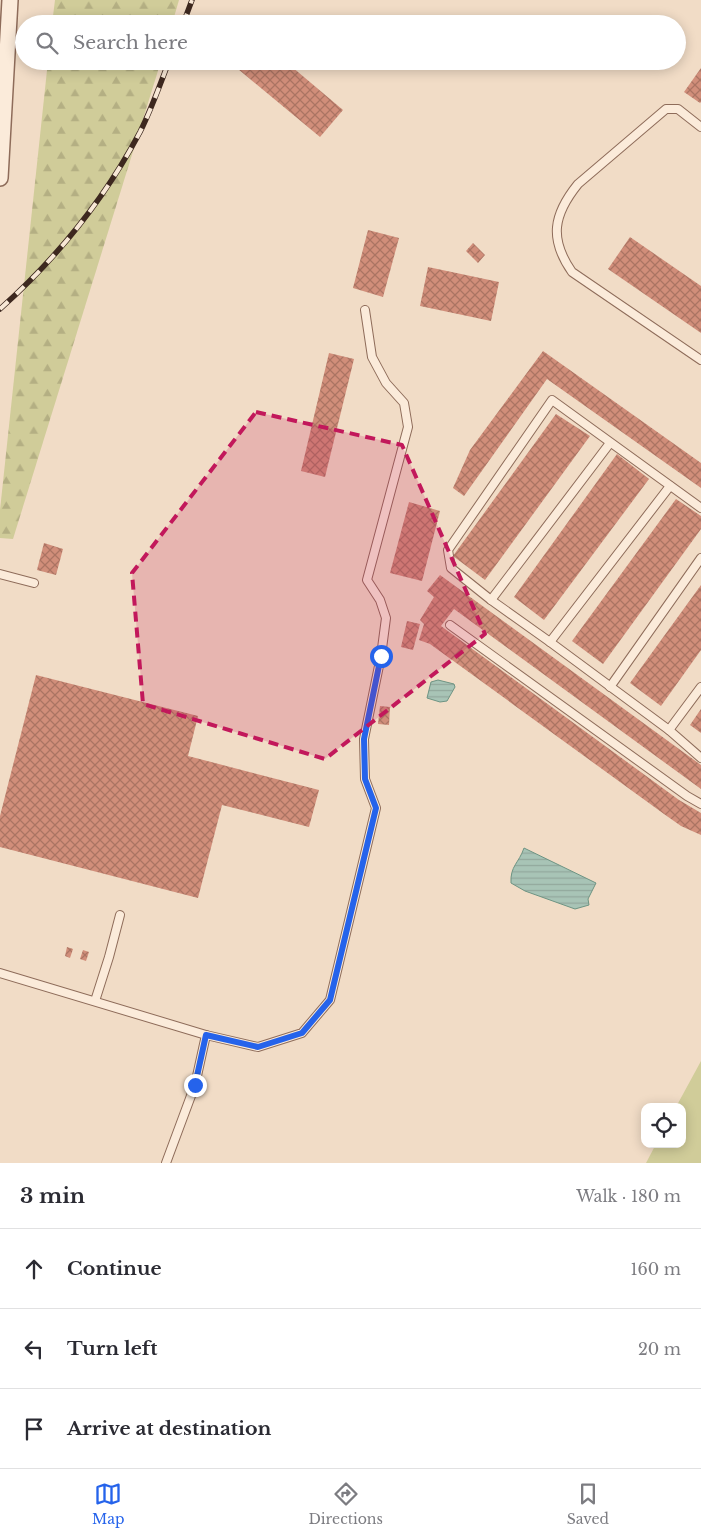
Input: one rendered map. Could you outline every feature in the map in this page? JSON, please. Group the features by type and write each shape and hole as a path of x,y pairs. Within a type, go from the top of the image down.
{"street":[{"path":"0,178 10,0"}],"lane":[{"path":"701,127 678,109 666,109 578,184 561,210 557,224 556,239 562,257 572,272 701,360"},
{"path":"0,973 206,1035 258,1047 302,1033 330,1000 376,808 365,779 364,739 381,656 386,618 380,600 368,580 408,427 404,403 386,383 372,357 365,310"},
{"path":"701,508 552,400 448,550 451,568 491,600 669,730 701,758"},
{"path":"491,600 610,443"},
{"path":"550,642 670,486"},
{"path":"610,687 701,558"},
{"path":"0,574 34,583"},
{"path":"450,625 687,796 701,804"},
{"path":"669,730 701,687"},
{"path":"95,1001 120,915"},
{"path":"166,1163 195,1085 206,1035"}],"highlighted area":[{"path":"256,412 402,445 485,634 325,759 143,704 132,573"}],"green space":[{"path":"55,0 179,0 175,15 53,15"},
{"path":"47,70 158,70 13,539 0,538 0,510"},
{"path":"701,1061 701,1163 646,1163 654,1148 686,1148 686,1103 678,1103"}],"shaded area":[{"path":"438,680 454,684 455,687 447,701 440,702 427,698 431,682"},
{"path":"524,848 596,883 588,899 589,905 575,909 525,891 511,883 513,868"}],"building":[{"path":"701,68 701,102 700,103 684,92"},
{"path":"239,70 296,70 343,110 320,137"},
{"path":"368,230 399,238 383,297 353,288"},
{"path":"630,237 701,286 701,333 608,269"},
{"path":"473,243 485,255 478,263 466,251"},
{"path":"428,267 499,282 491,321 420,306"},
{"path":"543,351 701,463 701,488 547,379 464,496 453,488 470,450"},
{"path":"329,353 354,359 325,477 301,471"},
{"path":"556,414 590,436 485,580 453,556"},
{"path":"617,454 649,479 544,620 514,597"},
{"path":"676,499 701,516 701,529 603,664 572,641"},
{"path":"409,502 440,511 422,581 390,573"},
{"path":"44,543 63,549 56,575 37,570"},
{"path":"440,575 701,765 701,789 454,609 441,626 679,800 701,813 701,835 681,826 430,644 419,640 424,624 420,620 434,597 427,591"},
{"path":"701,585 701,650 661,706 630,683"},
{"path":"407,621 420,624 413,650 401,647"},
{"path":"36,675 198,716 188,756 319,790 309,827 222,805 198,898 0,847 0,816"},
{"path":"380,706 390,707 389,725 378,724"},
{"path":"701,709 701,733 690,725"},
{"path":"67,947 73,949 70,958 65,956"},
{"path":"83,950 89,952 86,961 80,959"}],"railway":[{"path":"186,15 192,0"},
{"path":"0,309 60,249 111,181 140,132 166,70"}],"route":[{"path":"195,1085 206,1035 258,1047 302,1033 330,1000 376,808 365,779 364,739 381,656"}]}
